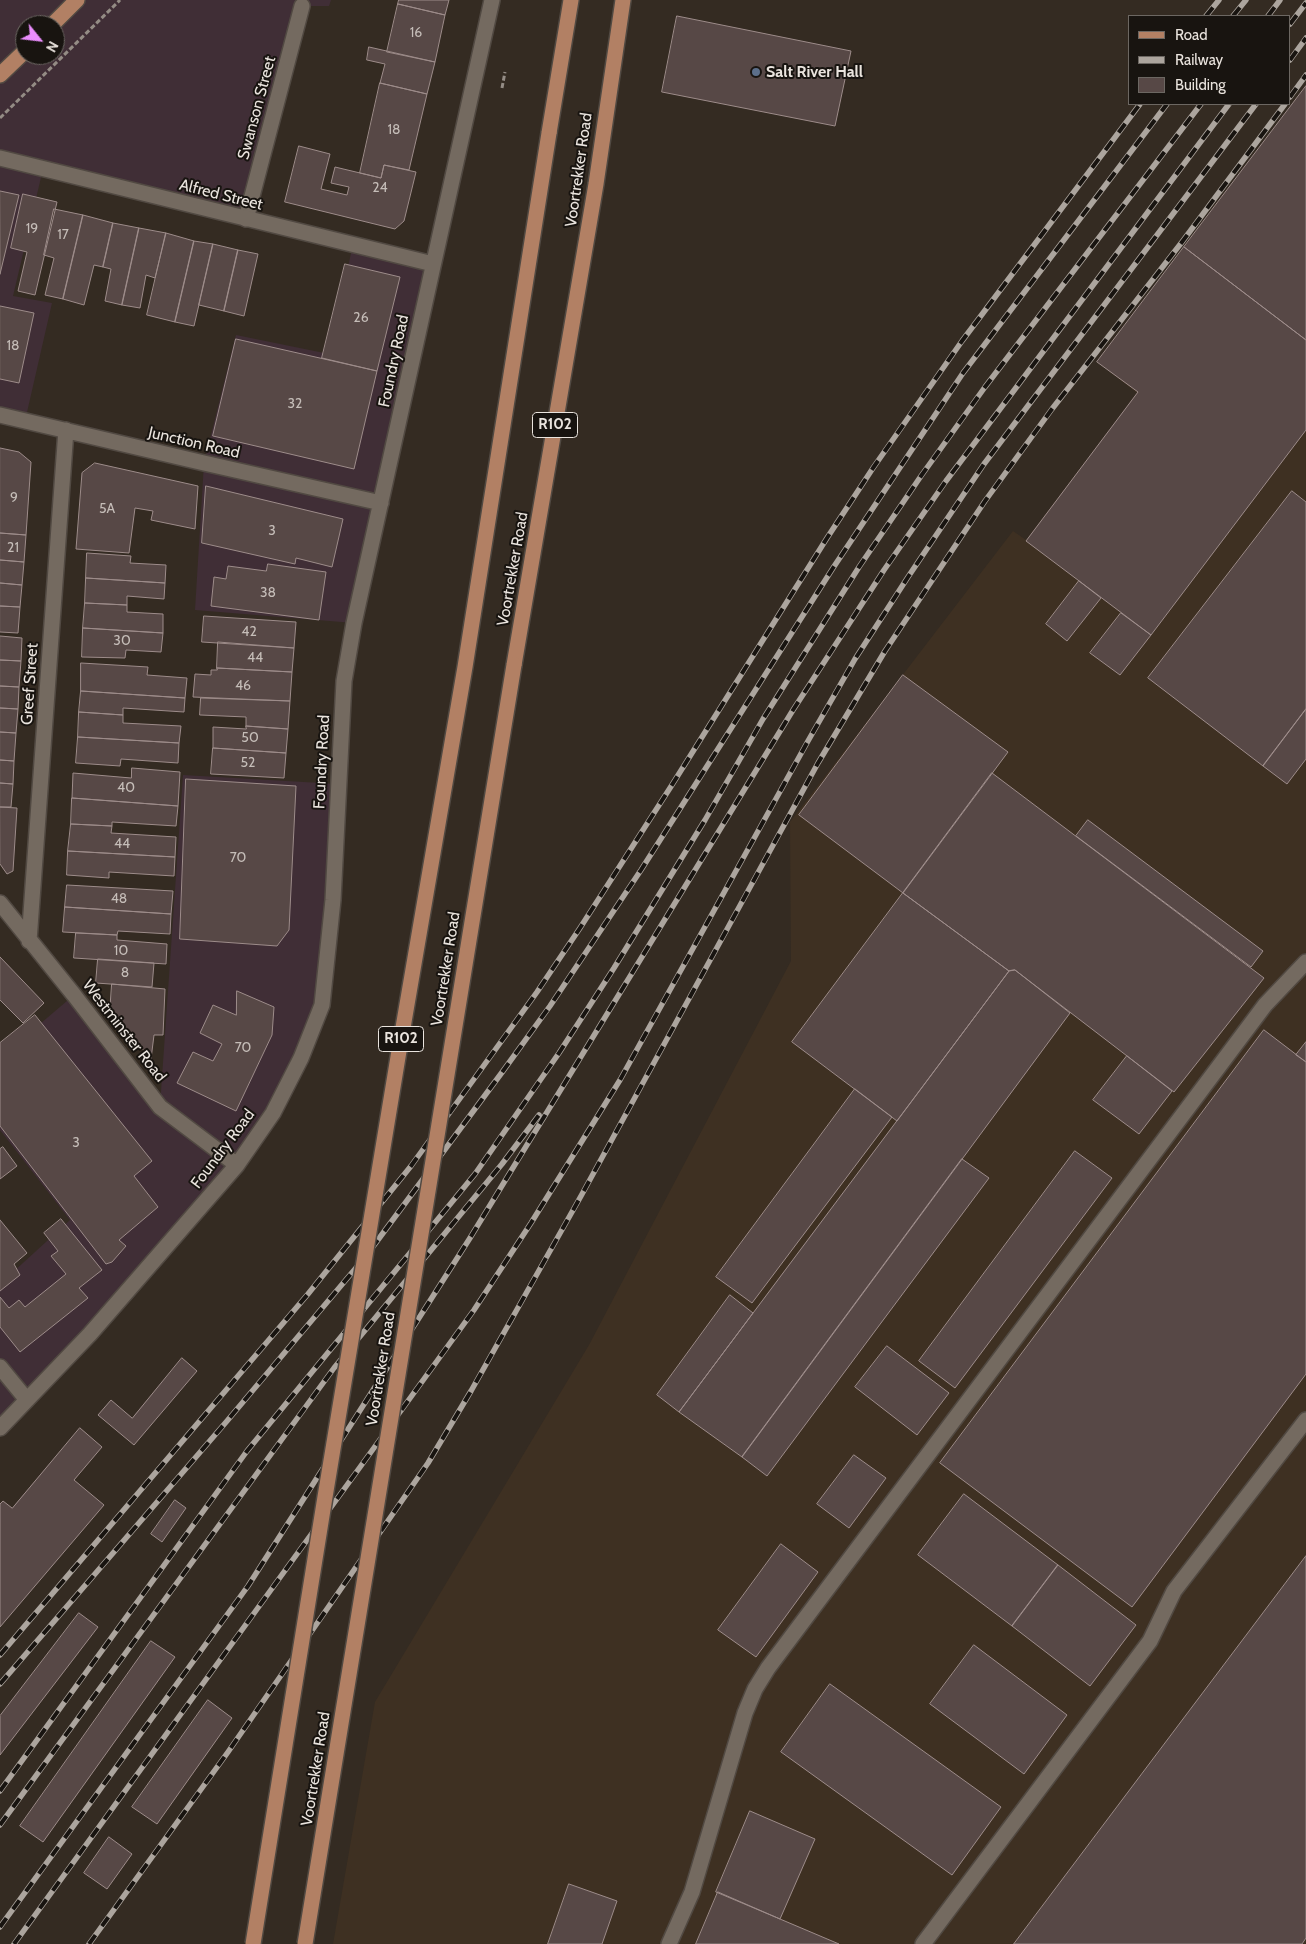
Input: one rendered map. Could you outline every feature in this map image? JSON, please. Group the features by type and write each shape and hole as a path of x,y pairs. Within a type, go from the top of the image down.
{"main road":[{"name":"Voortrekker Road","path":"253,1944 382,1148 465,667 571,0"},
{"name":"Voortrekker Road","path":"305,1944 509,694 596,184 623,0"},
{"path":"60,15 70,2"},
{"path":"0,75 15,61"}],"street":[{"name":"Foundry Road","path":"0,1428 90,1334 237,1165 273,1113 300,1058 322,1004 333,900 344,681 354,623 492,0"},
{"name":"Swanson Street","path":"246,219 302,6"},
{"name":"Alfred Street","path":"0,158 433,264"},
{"name":"Junction Road","path":"0,415 204,464 381,502"},
{"name":"Greef Street","path":"29,941 66,430"},
{"name":"Westminster Road","path":"0,903 160,1107 237,1165"},
{"path":"669,1944 692,1892 745,1713 755,1690 768,1668 1266,1004 1306,962"},
{"path":"0,1367 27,1400"},
{"path":"923,1944 1150,1641 1174,1591 1306,1420"}],"path":[{"path":"0,118 120,0"},
{"path":"502,88 505,72"}],"shaded area":[{"path":"0,0 331,0 329,6 302,6 246,219 43,169 13,296 52,303 25,421 0,415"},
{"path":"1306,86 1306,1944 333,1944 375,1702 589,1345 791,961 790,822 1013,531 1026,540 1137,393 1097,362"},
{"path":"353,244 433,264 354,623 195,610 204,463 236,335 329,354"},
{"path":"183,775 338,784 322,1005 273,1113 0,1428 0,1284 70,1220 0,1130 0,1058 74,995 160,1106"}],"building":[{"path":"399,0 449,0 445,15 398,4"},
{"path":"398,4 445,15 435,62 387,52"},
{"name":"Salt River Hall","path":"677,16 851,51 835,126 662,92"},
{"path":"369,47 435,62 427,94 380,83 385,64 367,60"},
{"path":"380,83 427,94 409,170 384,165 381,178 360,173"},
{"path":"1306,86 1306,340 1184,247"},
{"path":"299,146 330,154 321,189 347,195 349,187 331,183 335,167 381,178 384,165 416,172 404,221 395,229 285,202"},
{"path":"0,191 19,195 0,274"},
{"path":"23,194 57,202 35,295 18,291 27,252 11,248"},
{"path":"54,209 83,215 63,299 45,295 54,258 44,255"},
{"path":"83,215 113,223 103,267 94,265 84,305 63,299"},
{"path":"113,223 139,228 122,305 105,301 111,269 103,267"},
{"path":"139,228 166,233 155,278 146,275 140,308 122,305"},
{"path":"166,233 194,241 175,322 147,315"},
{"path":"194,241 213,244 194,326 175,322"},
{"path":"213,244 238,250 224,311 199,305"},
{"path":"1184,247 1306,340 1306,430 1151,635 1026,541 1138,392 1097,362"},
{"path":"238,250 258,254 244,316 224,311"},
{"path":"345,264 400,277 377,371 322,358"},
{"path":"0,306 34,313 19,383 0,379"},
{"path":"236,339 377,371 354,469 213,436"},
{"path":"0,448 19,452 31,462 26,535 0,533"},
{"path":"95,463 198,486 195,529 151,520 153,511 135,508 129,553 76,549 82,473"},
{"path":"206,486 343,519 332,567 296,558 295,564 202,543"},
{"path":"1292,491 1306,502 1306,709 1263,766 1148,678"},
{"path":"0,533 26,535 24,562 0,560"},
{"path":"87,553 131,556 130,563 166,565 165,583 86,578"},
{"path":"0,560 24,562 22,585 0,583"},
{"path":"268,564 326,572 319,620 211,606 214,577 226,579 228,566 266,571"},
{"path":"86,578 165,583 164,599 127,596 127,605 85,603"},
{"path":"1079,581 1101,598 1067,641 1046,624"},
{"path":"0,583 22,585 20,607 0,606"},
{"path":"85,603 127,605 127,612 163,614 163,633 83,628"},
{"path":"0,606 20,607 18,633 0,632"},
{"path":"1121,613 1151,635 1120,675 1090,653"},
{"path":"204,616 296,622 294,648 202,642"},
{"path":"83,628 163,633 161,652 126,650 125,658 82,657"},
{"path":"0,636 22,638 21,661 0,660"},
{"path":"218,642 294,648 292,672 217,668"},
{"path":"0,660 21,661 19,687 0,686"},
{"path":"81,663 148,667 147,675 187,678 185,698 81,691"},
{"path":"217,668 292,672 290,701 193,697 195,674 211,675 211,670 217,670"},
{"path":"903,675 1008,752 903,893 799,815"},
{"path":"0,686 19,687 18,709 0,708"},
{"path":"81,691 185,698 184,712 123,708 123,715 79,712"},
{"path":"201,698 290,701 288,729 246,726 246,717 200,715"},
{"path":"0,708 18,709 16,733 0,732"},
{"path":"1306,709 1306,759 1287,784 1263,766"},
{"path":"79,712 123,715 123,723 181,726 179,743 78,737"},
{"path":"246,726 288,729 286,753 213,748 213,727 246,729"},
{"path":"0,732 16,733 14,761 0,760"},
{"path":"78,737 179,743 178,763 121,759 120,766 76,763"},
{"path":"213,748 286,753 284,778 211,774"},
{"path":"0,760 14,761 13,784 0,783"},
{"path":"132,768 180,772 178,806 72,798 73,773 131,778"},
{"path":"992,773 1264,978 1174,1092 1015,970 1009,971 903,893"},
{"path":"186,779 296,786 289,930 277,946 180,939"},
{"path":"0,783 13,784 11,807 0,807"},
{"path":"72,798 178,806 176,826 112,822 112,826 71,824"},
{"path":"0,807 17,808 13,871 7,874 0,864"},
{"path":"1088,820 1263,951 1251,967 1076,836"},
{"path":"71,824 112,826 111,833 176,837 175,857 68,851"},
{"path":"68,851 175,857 174,876 109,872 109,878 67,875"},
{"path":"67,885 173,891 171,914 65,907"},
{"path":"903,893 1009,971 897,1121 792,1042"},
{"path":"65,907 171,914 170,934 118,931 117,935 63,932"},
{"path":"76,933 117,935 117,940 167,944 166,964 74,958"},
{"path":"0,957 44,1003 23,1023 0,1000"},
{"path":"98,959 154,963 152,987 96,983"},
{"path":"1015,970 1070,1013 742,1457 679,1412 1009,971"},
{"path":"112,984 165,989 163,1035 154,1035 151,1059 110,1011"},
{"path":"237,991 274,1007 272,1035 236,1111 177,1083 193,1052 213,1061 222,1044 200,1033 213,1005 236,1015"},
{"path":"35,1015 152,1161 134,1176 158,1207 119,1240 126,1246 112,1262 106,1264 0,1126 0,1043"},
{"path":"1264,1030 1306,1062 1306,1374 1132,1607 940,1463"},
{"path":"1306,1042 1306,1062 1296,1055"},
{"path":"1127,1056 1172,1091 1139,1134 1093,1100"},
{"path":"855,1089 892,1117 752,1303 716,1277"},
{"path":"3,1147 17,1166 0,1179 0,1149"},
{"path":"1075,1151 1112,1178 955,1388 919,1361"},
{"path":"962,1159 989,1178 767,1476 742,1457"},
{"path":"61,1219 102,1270 79,1288 88,1298 20,1352 0,1327 0,1297 9,1308 19,1300 25,1307 66,1274 51,1256 58,1251 44,1233"},
{"path":"0,1220 27,1253 14,1264 20,1275 0,1291"},
{"path":"730,1295 753,1313 679,1412 657,1395"},
{"path":"887,1346 949,1393 917,1435 855,1387"},
{"path":"182,1358 197,1371 134,1445 98,1415 111,1400 132,1418"},
{"path":"80,1428 102,1447 74,1480 104,1505 0,1627 0,1504 3,1501 12,1508"},
{"path":"854,1455 886,1478 849,1528 817,1504"},
{"path":"964,1494 1058,1565 1012,1626 918,1555"},
{"path":"175,1500 186,1508 162,1542 151,1534"},
{"path":"781,1544 818,1572 756,1657 718,1630"},
{"path":"1306,1556 1306,1938 1302,1944 1014,1944"},
{"path":"1058,1565 1136,1625 1090,1686 1012,1626"},
{"path":"79,1613 98,1627 0,1755 0,1716"},
{"path":"151,1641 175,1657 43,1842 20,1826"},
{"path":"974,1645 1067,1715 1024,1774 930,1704"},
{"path":"830,1684 1001,1807 952,1875 781,1752"},
{"path":"208,1700 232,1718 157,1824 132,1807"},
{"path":"750,1811 815,1839 780,1919 716,1892"},
{"path":"109,1837 132,1854 107,1889 84,1873"},
{"path":"569,1884 617,1901 602,1944 548,1944"},
{"path":"718,1892 780,1919 839,1944 696,1944"}],"railway":[{"path":"1207,15 1219,0"},
{"path":"1234,15 1246,0"},
{"path":"1269,15 1280,0"},
{"path":"1291,23 1306,3"},
{"path":"1291,59 1306,38"},
{"path":"1291,96 1306,75"},
{"path":"0,1655 308,1294 411,1166 537,992 580,928 873,468 962,341 1139,105"},
{"path":"0,1684 227,1421 366,1256 503,1071 550,1006 641,870 833,568 963,373 1166,105"},
{"path":"0,1791 247,1451 475,1174 559,1053 614,968 705,820 763,719 859,567 985,387 1200,105"},
{"path":"0,1927 248,1586 470,1238 793,710 884,570 946,481 1228,105"},
{"path":"14,1944 474,1310 620,1080 808,741 855,659 908,577 984,464 1255,105"},
{"path":"89,1944 228,1752 428,1463 471,1391 581,1196 818,763 885,651 985,501 1052,409 1182,242 1284,105"},
{"path":"0,1825 334,1368 502,1164 539,1115"}],"place":[{"name":"Salt River Hall","path":"756,72"}]}
